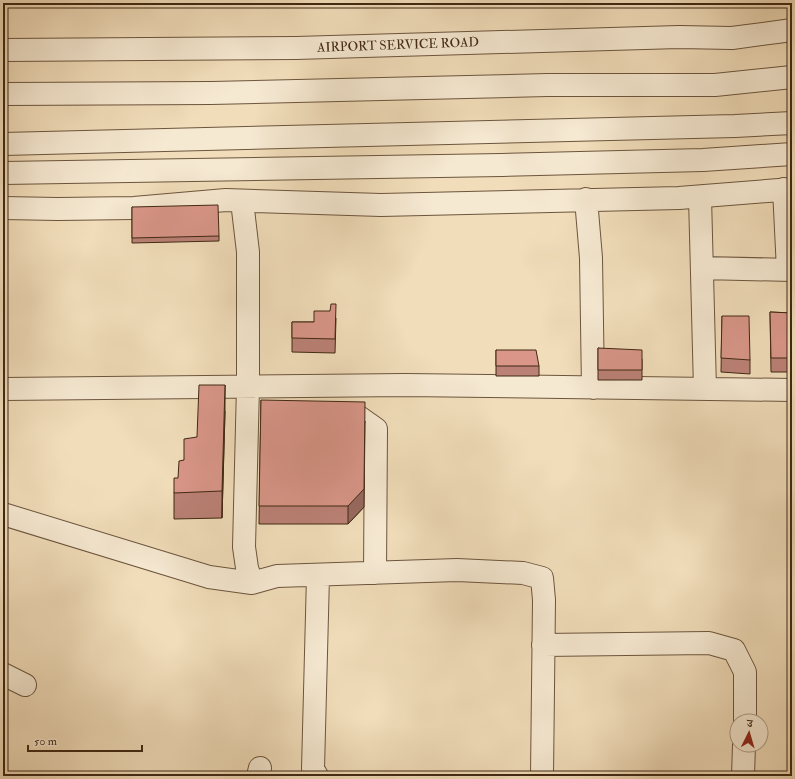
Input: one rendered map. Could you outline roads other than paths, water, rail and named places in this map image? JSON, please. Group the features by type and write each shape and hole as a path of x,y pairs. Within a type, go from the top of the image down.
{"street":[{"name":"AIRPORT SERVICE ROAD","path":"3,50 296,48 679,37 732,38 792,30"},
{"path":"3,94 218,93 547,85 715,85 792,77"},
{"path":"3,144 735,126 792,123"},
{"path":"3,173 197,169 382,168 703,160 792,154"},
{"path":"3,208 134,208 242,201 381,205 700,197 788,189 790,270 702,268"},
{"path":"700,197 705,389"},
{"path":"586,199 591,258 593,388"},
{"path":"242,201 248,252 248,386 244,547 247,568 252,583"},
{"path":"3,389 405,385 792,390"},
{"path":"247,415 269,415"},
{"path":"313,415 359,417 376,429 375,574"},
{"path":"3,514 209,577 252,583 277,576 318,576 457,570 523,573 542,578 544,600 542,776"},
{"path":"317,776 313,769 318,576"},
{"path":"543,645 709,643 734,650 745,672 744,713"},
{"path":"3,674 25,685"},
{"path":"743,776 744,753"}]}
